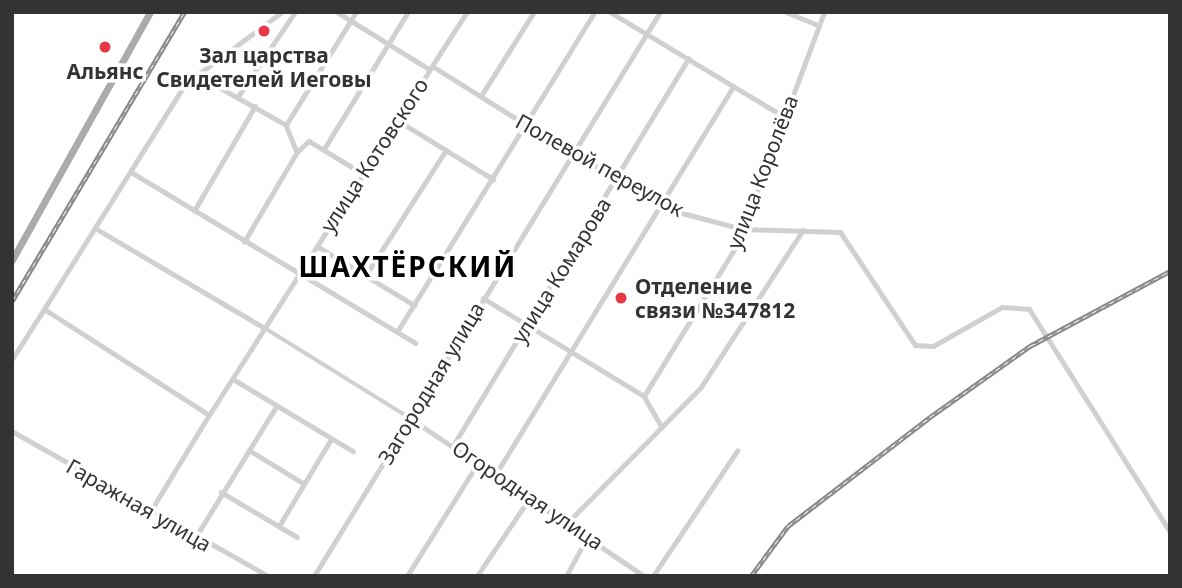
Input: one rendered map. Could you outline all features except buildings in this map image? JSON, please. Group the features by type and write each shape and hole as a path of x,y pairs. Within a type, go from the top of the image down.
{"main road":[{"path":"12,260 150,12"}],"street":[{"path":"12,359 195,73 282,12"},
{"path":"239,96 295,12"},
{"name":"Полевой переулок","path":"337,12 388,45 481,96 573,154 663,204 742,229 833,229 845,238 896,325 915,345 933,346 1002,307 1032,311 1170,532"},
{"path":"286,125 356,12"},
{"path":"324,149 408,12"},
{"name":"улица Котовского","path":"150,512 316,245 467,12"},
{"path":"481,96 534,12"},
{"path":"397,332 595,12"},
{"path":"610,12 783,116"},
{"name":"Загородная улица","path":"314,576 660,12"},
{"path":"786,12 819,25"},
{"name":"улица Королёва","path":"644,396 742,229 824,12"},
{"name":"улица Комарова","path":"454,444 618,179 688,59"},
{"path":"195,73 286,125 297,152"},
{"path":"497,472 733,86"},
{"path":"194,211 255,106"},
{"path":"397,119 493,180"},
{"path":"244,242 297,152 309,141 362,173"},
{"path":"366,275 446,150"},
{"path":"131,172 297,276 415,343"},
{"path":"95,228 265,328 410,418"},
{"path":"570,520 660,424 701,387 803,229"},
{"path":"316,245 414,304"},
{"path":"483,298 528,321 644,396 660,424"},
{"path":"44,309 209,415"},
{"path":"233,379 352,451"},
{"path":"195,538 276,407"},
{"name":"Огородная улица","path":"410,418 570,520 644,576"},
{"name":"Гаражная улица","path":"12,431 195,538 268,576"},
{"path":"279,526 331,439"},
{"path":"249,450 303,483"},
{"path":"653,576 737,451"},
{"path":"407,576 479,461"},
{"path":"221,492 297,537"},
{"path":"477,576 531,496"},
{"path":"566,576 589,534"}],"railway":[{"path":"12,301 184,12"},
{"path":"751,576 788,526 930,417 1030,346 1170,271"}],"place":[{"name":"Зал царства Свидетелей Иеговы","path":"264,31"},
{"name":"Альянс","path":"105,47"},
{"name":"Отделение связи №347812","path":"621,298"}],"district":[{"name":"ШАХТЁРСКИЙ","path":"408,266"}]}
